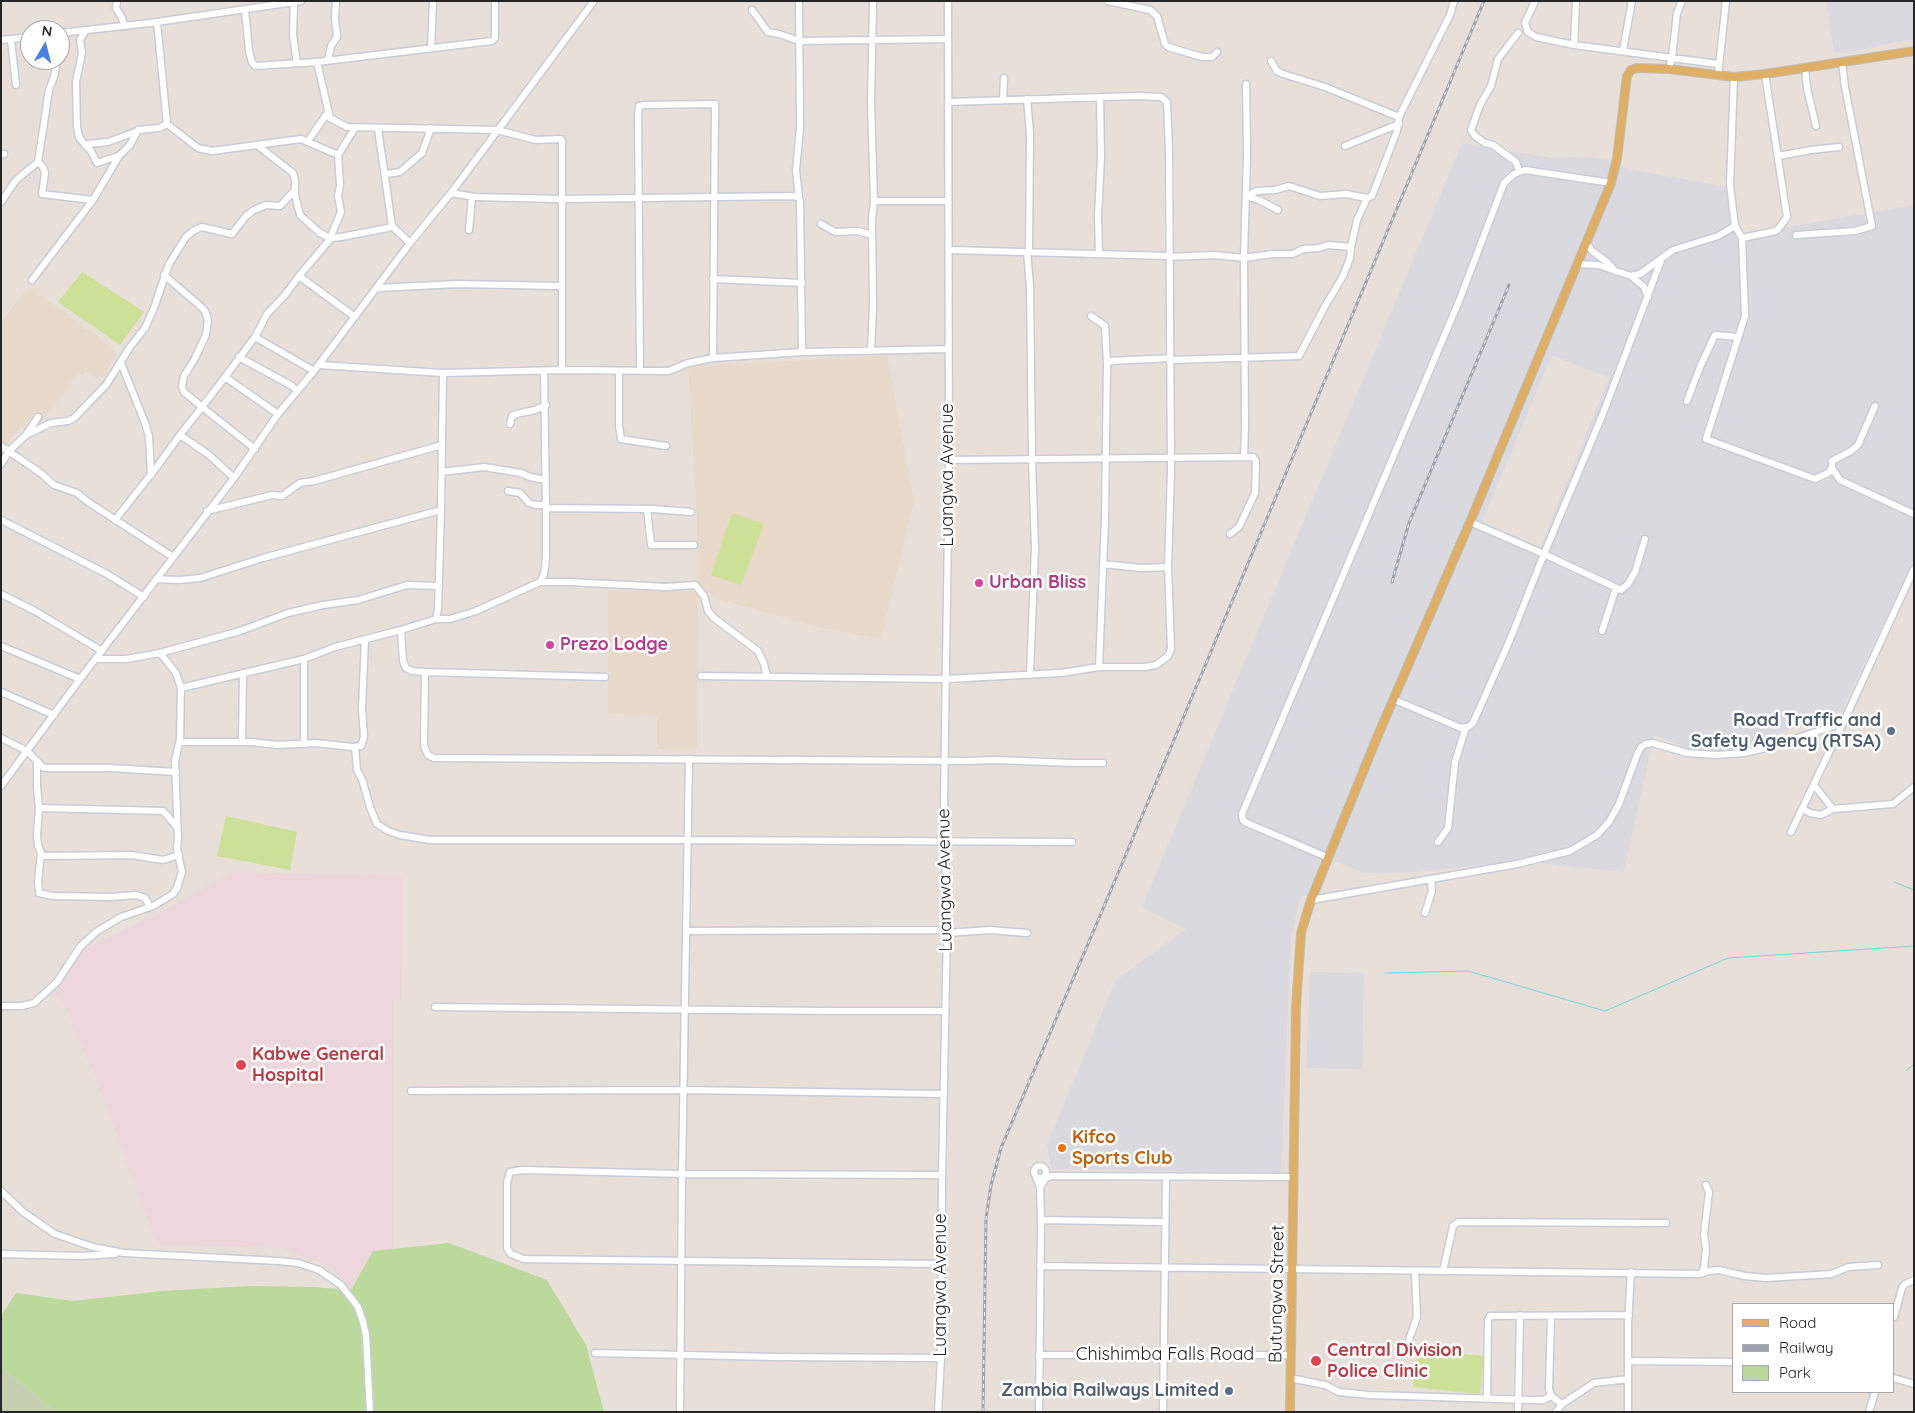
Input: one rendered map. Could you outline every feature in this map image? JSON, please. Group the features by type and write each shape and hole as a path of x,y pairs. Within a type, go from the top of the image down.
{"main road":[{"name":"Butungwa Street","path":"1290,1412 1296,1007 1298,953 1301,933 1311,900 1378,735 1395,700 1470,522 1611,182 1617,158 1627,76 1631,70 1637,68 1669,69 1734,77 1914,51"}],"street":[{"path":"110,1 116,5 124,26"},
{"path":"328,60 331,46 337,37 336,1"},
{"path":"431,48 433,1"},
{"path":"245,10 249,51 255,66 317,62 494,40 495,1"},
{"path":"1,786 207,511 234,478 278,414 319,365 410,243 451,193 594,1"},
{"path":"800,1 800,128 796,170 799,198 802,283 802,352"},
{"path":"871,350 874,201 871,103 873,1"},
{"name":"Luangwa Avenue","path":"938,1412 941,1358 942,1175 947,932 945,841 949,460 948,1"},
{"path":"1108,1 1150,10 1157,16 1165,44 1168,47 1202,57 1212,56 1217,52"},
{"path":"1246,196 1257,191 1275,190 1289,186 1314,195 1346,194 1367,198 1372,196 1375,193 1399,120 1450,15 1454,1"},
{"path":"1535,1 1525,23 1528,32 1536,37 1718,64"},
{"path":"1574,44 1576,1"},
{"path":"1623,50 1632,1"},
{"path":"1669,69 1677,13 1682,1"},
{"path":"1718,75 1726,1"},
{"path":"70,32 245,10 272,3 297,2 293,35 296,63"},
{"path":"752,10 768,32 799,40 948,39"},
{"path":"157,22 167,124 198,148 212,151 301,138 338,155"},
{"path":"85,30 80,40 82,53 76,82 77,133 91,151 97,163 119,156"},
{"path":"1518,33 1498,59 1491,86 1480,105 1471,130 1475,136 1485,143 1493,145 1516,162 1519,172"},
{"path":"1,40 20,39"},
{"path":"11,40 16,85"},
{"path":"1271,61 1277,71 1283,74 1325,87 1399,120"},
{"path":"317,62 328,112 330,118 336,122 355,128 497,130 536,140 562,140 562,370"},
{"path":"1796,235 1855,231 1869,228 1872,223 1845,87 1842,62"},
{"path":"1805,68 1807,88 1816,126"},
{"path":"1,202 16,180 38,162 49,90 55,70"},
{"path":"1742,238 1776,230 1787,217 1765,74"},
{"path":"1734,77 1730,185 1735,226 1742,238 1745,316 1706,439 1815,479 1828,473 1832,468"},
{"path":"1003,100 1004,78"},
{"path":"1244,457 1246,84"},
{"path":"701,676 946,679 1061,673 1099,667 1145,667 1156,665 1168,656 1171,649 1168,567 1171,359 1169,256 1170,150 1167,102 1161,97 1100,97 948,102"},
{"path":"1099,254 1100,97"},
{"path":"1026,98 1030,133 1028,252 1035,547 1030,674"},
{"path":"640,370 639,106 716,104 713,358"},
{"path":"308,141 328,112"},
{"path":"1345,146 1385,131 1399,120"},
{"path":"85,144 108,142 138,130 159,128 167,124"},
{"path":"115,520 255,337 267,314 285,296 331,238 341,212 338,196 340,185 338,155 355,128"},
{"path":"386,174 400,172 422,153 431,128"},
{"path":"378,129 392,226 410,243"},
{"path":"32,280 93,200 119,156 130,144 138,130"},
{"path":"257,145 289,168 295,180 297,206 300,215 314,229 331,238 392,226"},
{"path":"1778,156 1839,147"},
{"path":"38,162 45,173 42,194 93,200"},
{"path":"1329,858 1247,823 1243,820 1242,814 1459,301 1504,183 1519,172 1535,171 1611,182"},
{"path":"26,435 51,423 68,421 74,418 106,384 144,328 154,308 169,264 186,237 202,227 232,234 246,216 254,210 266,205 280,206 295,190"},
{"path":"451,193 472,197 562,199 795,196 799,198"},
{"path":"1246,196 1278,210"},
{"path":"469,230 472,197"},
{"path":"1107,364 1111,361 1299,356 1343,276 1350,258 1357,220 1367,198"},
{"path":"874,201 948,200"},
{"path":"821,224 835,232 858,231 872,235 872,237"},
{"path":"1631,276 1640,274 1672,250 1718,236 1735,226"},
{"path":"1586,243 1592,251 1607,262 1616,272"},
{"path":"949,250 1169,256 1214,255 1244,258 1273,254 1293,254 1303,249 1319,248 1328,244 1351,247"},
{"path":"1395,700 1461,728 1473,723 1509,642 1602,416 1662,258"},
{"path":"1577,264 1598,265 1631,276 1644,287 1648,297"},
{"path":"164,276 199,305 207,316 206,335 184,376 182,386 184,392 255,449"},
{"path":"299,276 355,317"},
{"path":"713,279 802,283"},
{"path":"377,288 458,284 561,286"},
{"path":"1092,316 1105,326 1107,364 1099,667"},
{"path":"1687,401 1700,367 1715,336 1738,337"},
{"path":"255,337 314,371"},
{"path":"319,365 443,373 562,370 669,371 688,363 713,358 802,352 949,349"},
{"path":"240,357 292,386 297,391"},
{"path":"121,363 149,436 151,475"},
{"path":"540,582 545,568 546,405 544,371"},
{"path":"619,371 619,426 621,439 666,446"},
{"path":"436,619 439,586 443,373"},
{"path":"225,377 278,414"},
{"path":"510,424 512,416 546,405"},
{"path":"1875,406 1858,445 1832,461 1832,468 1840,480 1914,514"},
{"path":"1,464 9,450 26,435 38,417"},
{"path":"180,435 209,455 234,478"},
{"path":"207,511 244,504 272,495 282,496 300,483 314,481 442,445"},
{"path":"1,446 42,474 54,485 77,493 173,557"},
{"path":"949,460 1252,457 1256,461 1254,493 1239,527 1230,534"},
{"path":"442,472 484,467 521,473 530,478 546,480"},
{"path":"508,491 520,493 530,503 535,505 692,512"},
{"path":"647,509 651,544 694,545"},
{"path":"156,579 179,580 200,578 263,558 441,510"},
{"path":"1,520 108,574 144,597"},
{"path":"1470,522 1621,590 1628,584 1635,572 1645,539"},
{"path":"1103,564 1141,568 1168,567"},
{"path":"1791,832 1914,569"},
{"path":"181,688 304,660 335,647 402,630 436,619 450,619 476,612 540,582 658,587 695,585 704,596 708,611 714,618 758,651 767,676"},
{"path":"96,659 126,658 160,653 240,632 288,613 358,600 407,585 439,586"},
{"path":"1602,631 1616,588"},
{"path":"1,594 35,611 102,651"},
{"path":"402,630 403,661 406,668 412,671 605,677"},
{"path":"180,742 361,746 364,737 362,708 365,640"},
{"path":"1,646 80,680"},
{"path":"1,1006 22,1006 34,1003 57,982 80,947 96,932 121,917 150,907 173,894 177,888 182,872 177,848 175,761 180,742 181,688 176,673 160,653"},
{"path":"304,660 304,744"},
{"path":"425,672 424,746 428,756 434,758 995,760 1103,763"},
{"path":"242,742 243,673"},
{"path":"1,692 54,715"},
{"path":"1311,900 1517,864 1570,851 1597,835 1609,822 1619,804 1637,756 1641,748 1646,744 1653,743 1687,753 1717,755 1744,753 1770,748 1843,723"},
{"path":"1438,842 1448,828 1455,762 1466,727"},
{"path":"1,738 27,751 44,768 110,768 176,772"},
{"path":"355,747 358,770 377,824 388,831 400,835 430,840 1072,842"},
{"path":"680,1412 689,758"},
{"path":"37,761 39,808 37,835 40,856 39,893 53,896 142,896 150,907"},
{"path":"1814,785 1832,809"},
{"path":"1803,809 1810,813 1821,815 1832,809 1893,804 1914,788"},
{"path":"39,808 163,811 177,828"},
{"path":"40,856 132,855 163,860 179,855"},
{"path":"1425,913 1432,891 1431,878"},
{"path":"686,931 947,932 990,930 1027,933"},
{"path":"435,1007 945,1011"},
{"path":"410,1090 684,1090 944,1094"},
{"path":"1039,1412 1041,1220 1045,1178 1042,1167 1036,1167 1034,1172 1036,1177 1045,1178 1294,1177"},
{"path":"941,1264 524,1259 517,1257 507,1248 506,1192 508,1176 514,1170 682,1174 942,1175"},
{"path":"1163,1412 1166,1177"},
{"path":"1700,1274 1704,1268 1706,1249 1704,1234 1709,1192 1706,1185"},
{"path":"1,1191 23,1212 55,1234 93,1247 124,1253"},
{"path":"1041,1220 1165,1222"},
{"path":"1444,1271 1452,1226 1458,1222 1666,1223"},
{"path":"1,1254 81,1256 124,1253 280,1260 298,1263 319,1270 340,1285 358,1307 364,1322 370,1412"},
{"path":"1040,1266 1700,1274 1719,1270 1745,1276 1786,1277 1832,1274 1848,1267 1878,1265"},
{"path":"1409,1340 1416,1317 1415,1271"},
{"path":"1628,1412 1631,1272"},
{"path":"1895,1313 1902,1288 1905,1284 1914,1280"},
{"path":"1518,1412 1520,1315"},
{"path":"1487,1398 1489,1318 1492,1316 1629,1316"},
{"path":"1551,1316 1549,1390 1552,1396 1562,1404"},
{"path":"595,1353 941,1358"},
{"name":"Chishimba Falls Road","path":"1040,1355 1290,1355"},
{"path":"1628,1362 1732,1362"},
{"path":"1290,1378 1326,1385 1339,1392 1369,1395 1543,1400 1552,1396"},
{"path":"1895,1378 1914,1384"},
{"path":"1556,1412 1562,1404 1594,1383 1628,1379"},
{"path":"1869,1412 1874,1393"}],"shaded area":[{"path":"1826,1 1914,1 1914,40 1844,53 1834,52"},
{"path":"1462,143 1552,158 1582,157 1606,160 1629,169 1732,188 1734,212 1741,233 1776,229 1914,205 1914,558 1841,712 1730,751 1692,750 1654,735 1624,872 1520,861 1416,872 1365,873 1333,861 1321,891 1300,897 1291,940 1281,1173 1051,1169 1047,1145 1115,981 1186,929 1142,907","holes":["1552,355 1609,378 1540,548 1482,522"]},
{"path":"32,290 37,296 41,296 70,315 69,317 99,337 117,353 103,376 100,375 97,378 85,371 82,375 78,373 42,421 34,415 13,435 6,447 1,443 1,323 25,291"},
{"path":"887,355 914,501 881,639 818,627 719,599 698,586 697,513 688,367"},
{"path":"608,591 698,591 697,749 657,749 657,715 608,713"},
{"name":"Kabwe General Hospital","path":"233,872 403,876 401,1000 393,1000 393,1249 373,1251 352,1290 332,1268 284,1248 157,1245 97,1082 67,1011 54,995 83,950 156,915"},
{"path":"1310,972 1364,973 1362,1069 1306,1068"}],"green space":[{"path":"82,272 144,312 120,345 58,302"},
{"path":"732,513 764,524 741,585 711,575"},
{"path":"226,816 297,832 290,870 217,856"},
{"path":"449,1243 547,1280 586,1345 604,1412 56,1412 1,1367 1,1316 16,1293 73,1301 162,1291 250,1286 351,1290 373,1251"},
{"path":"1418,1349 1484,1356 1480,1394 1413,1387"},
{"path":"1,1367 56,1412 1,1412"}],"waterway":[{"path":"1894,882 1914,890"},
{"path":"1385,973 1468,971 1605,1011 1728,958 1914,946"},
{"path":"1906,1071 1914,1064"}],"railway":[{"path":"983,1412 986,1219 991,1185 1001,1148 1484,1"},
{"path":"1392,582 1409,523 1509,285"}],"place":[{"name":"Urban Bliss","path":"979,583"},
{"name":"Prezo Lodge","path":"550,645"},
{"name":"Road Traffic and Safety Agency (RTSA)","path":"1891,731"},
{"name":"Kabwe General Hospital","path":"241,1065"},
{"name":"Kifco Sports Club","path":"1062,1148"},
{"name":"Central Division Police Clinic","path":"1316,1361"},
{"name":"Zambia Railways Limited","path":"1229,1391"}]}
